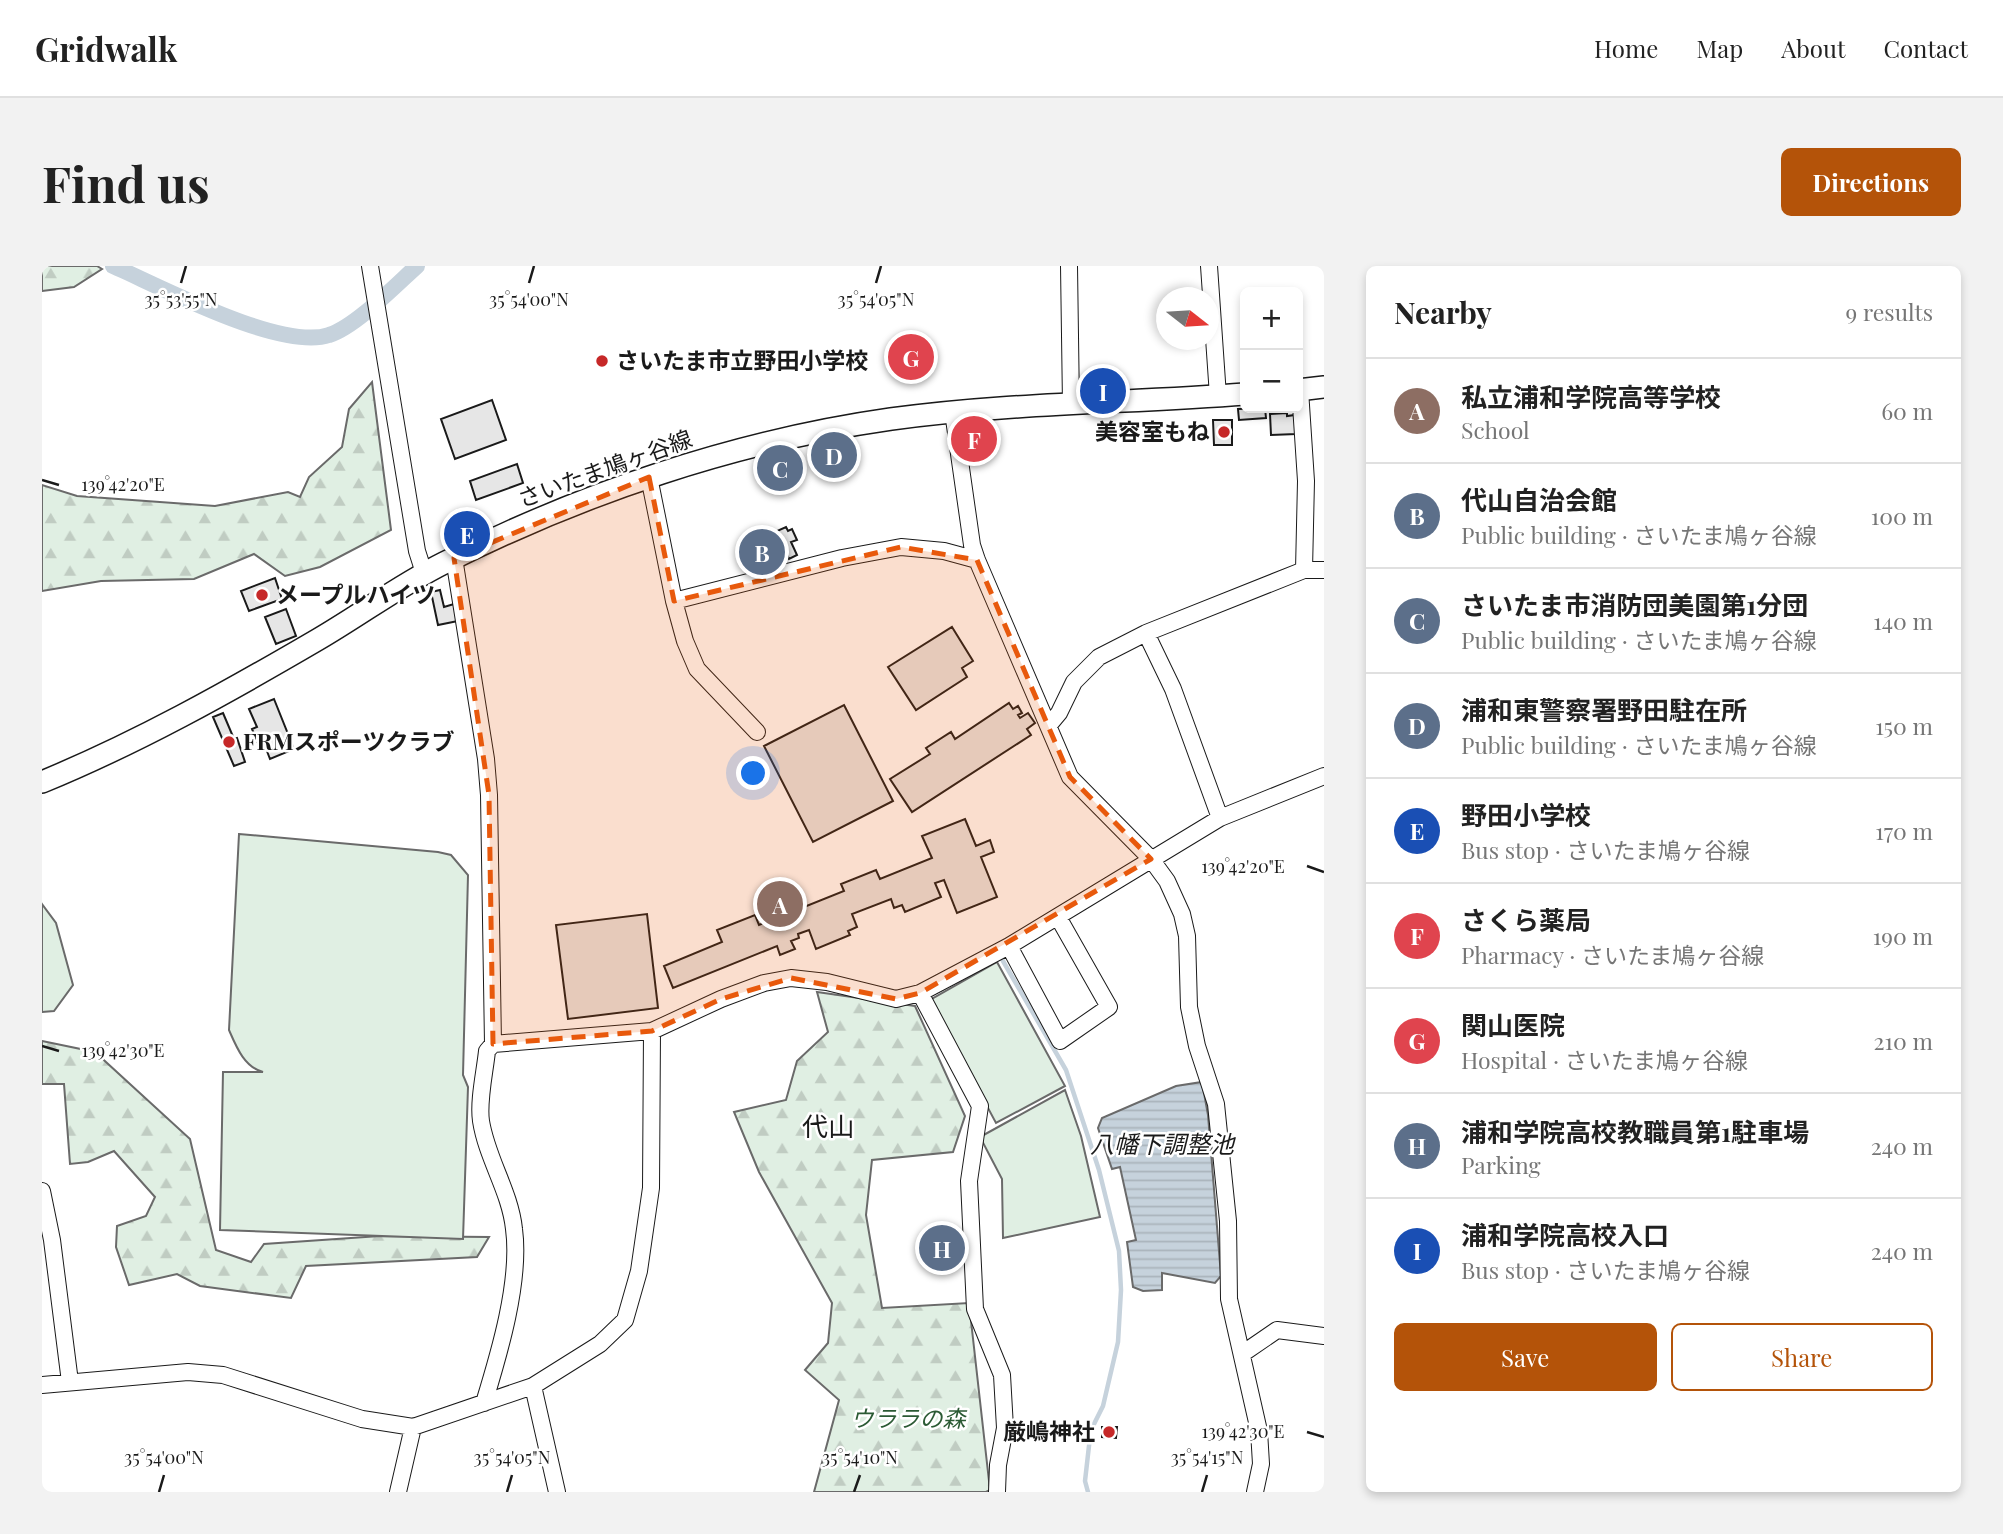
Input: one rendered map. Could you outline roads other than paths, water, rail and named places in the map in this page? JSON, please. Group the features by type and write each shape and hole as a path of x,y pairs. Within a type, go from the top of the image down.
{"main road":[{"path":"1303,390 1324,387"},
{"name":"さいたま鳩ヶ谷線","path":"42,782 124,746 185,715 318,639 424,573 566,508 649,477 789,438 890,419 953,412 1240,394"}],"street":[{"path":"370,266 417,551 424,573"},
{"path":"1069,266 1071,405"},
{"path":"1209,266 1218,396"},
{"path":"953,412 976,561 1049,725 1062,762 1070,776 1151,859 1177,900 1187,936 1189,1007 1197,1046 1216,1104 1228,1221 1230,1299 1259,1431 1261,1464 1255,1492"},
{"path":"1301,413 1306,481 1304,570"},
{"path":"649,477 674,601 685,641 697,669 757,732"},
{"path":"674,601 842,558 901,547 934,550 976,561"},
{"path":"454,558 486,759 489,795 493,1044 487,1051 481,1118 490,1154 511,1207 515,1254 501,1340 484,1404"},
{"path":"1049,725 1059,713 1074,682 1099,657 1146,633 1304,570 1324,570"},
{"path":"1146,633 1173,689 1220,818"},
{"path":"493,1044 652,1031 721,999 764,983 791,978 827,982 896,999 920,993 1001,951 1220,818 1324,776"},
{"path":"1001,951 1060,1041 1109,1007 1058,917"},
{"path":"920,993 980,1106 969,1181 975,1309 1002,1375 1005,1428 998,1465 997,1492"},
{"path":"42,1385 188,1372 223,1375 362,1419 413,1427 533,1386 600,1344 625,1320 639,1271 652,1188 652,1031"},
{"path":"42,1191 52,1240 70,1382"},
{"path":"1242,1354 1278,1331 1324,1336"},
{"path":"533,1386 557,1492"},
{"path":"404,1491 413,1427"}],"water":[{"name":"八幡下調整池","path":"1202,1082 1208,1115 1221,1276 1215,1283 1162,1273 1162,1290 1143,1291 1133,1287 1127,1242 1136,1240 1120,1167 1112,1169 1098,1128 1102,1118 1176,1086"}],"waterway":[{"path":"113,266 252,326 308,337 329,335 351,324 417,266"},
{"path":"1003,961 1066,1070 1099,1170 1119,1251 1121,1290 1118,1342 1103,1406 1093,1426"},
{"path":"1088,1492 1085,1481 1090,1437"}],"place":[{"name":"関山医院","path":"911,357"},
{"name":"さいたま市立野田小学校","path":"602,361"},
{"name":"浦和学院高校入口","path":"1103,391"},
{"name":"美容室もね","path":"1224,432"},
{"name":"さくら薬局","path":"974,439"},
{"name":"浦和東警察署野田駐在所","path":"834,455"},
{"name":"さいたま市消防団美園第1分団","path":"780,468"},
{"name":"野田小学校","path":"467,534"},
{"name":"代山自治会館","path":"762,552"},
{"name":"メープルハイツ","path":"262,595"},
{"name":"FRMスポーツクラブ","path":"229,742"},
{"name":"私立浦和学院高等学校","path":"780,904"},
{"name":"浦和学院高校教職員第1駐車場","path":"942,1248"},
{"name":"厳嶋神社","path":"1109,1432"}],"district":[{"name":"代山","path":"828,1127"}],"park label":[{"name":"ウララの森","path":"908,1419"}]}
